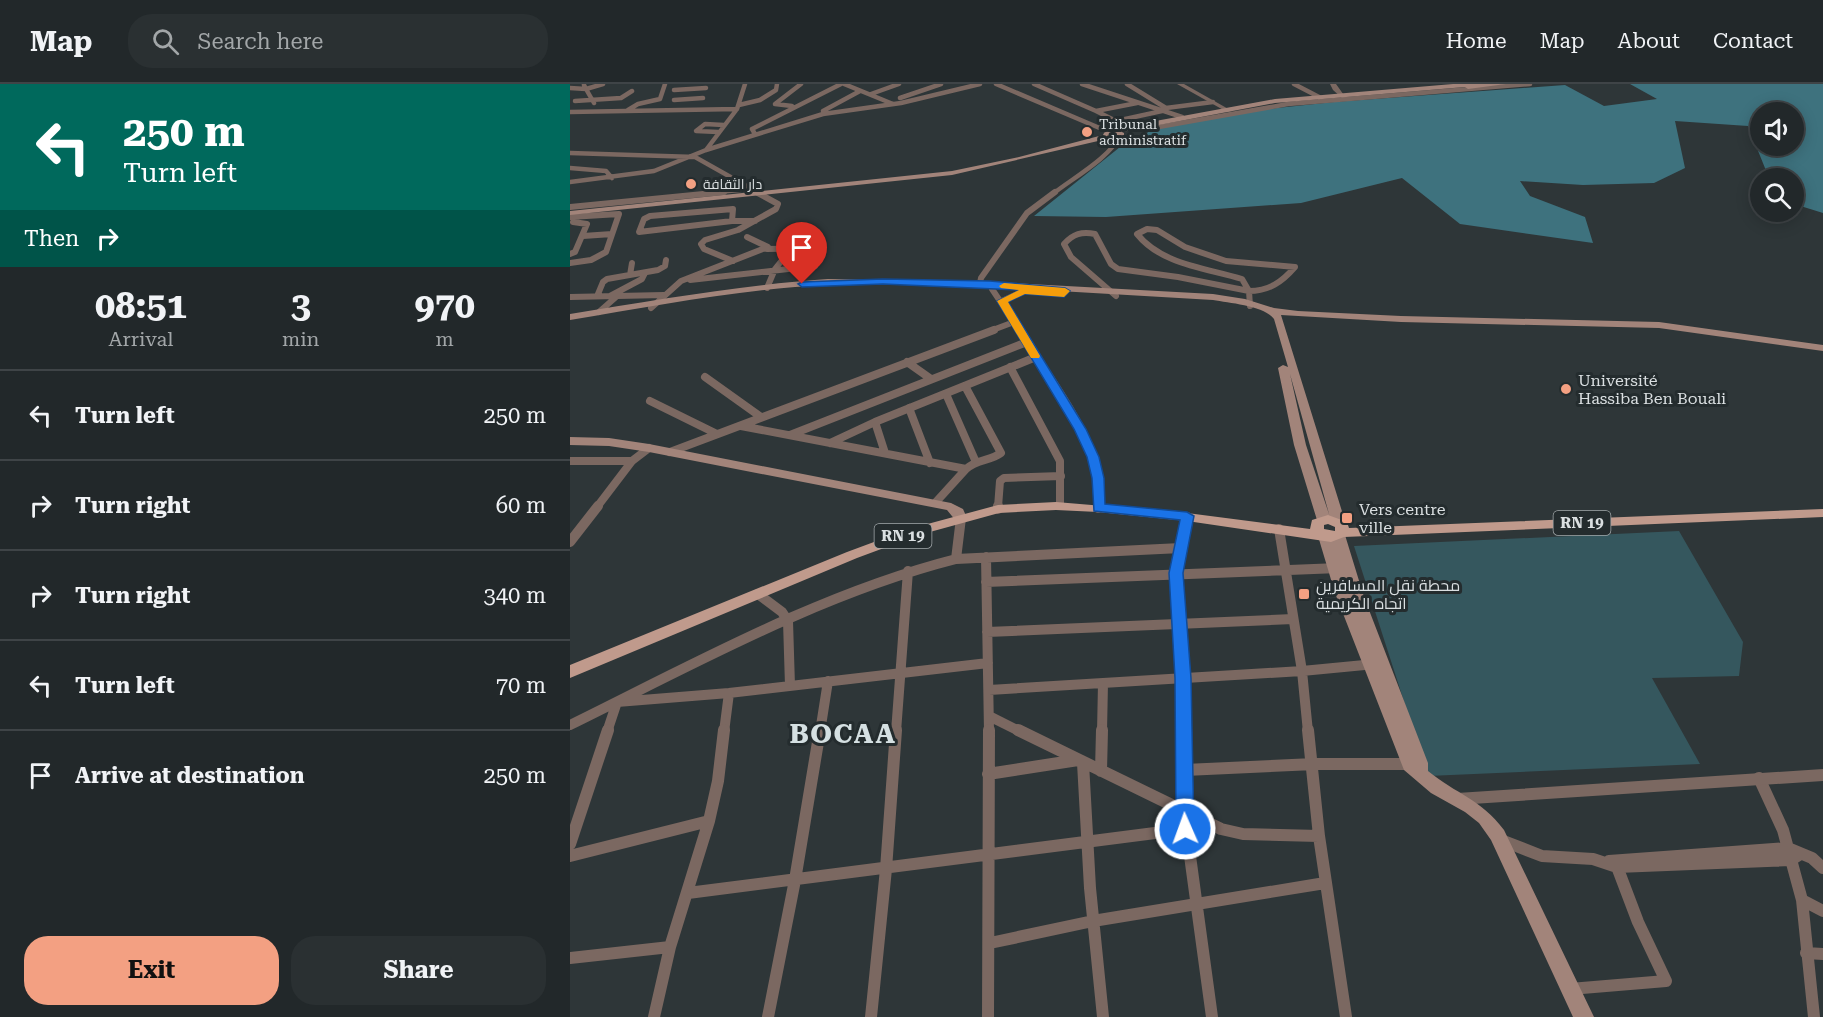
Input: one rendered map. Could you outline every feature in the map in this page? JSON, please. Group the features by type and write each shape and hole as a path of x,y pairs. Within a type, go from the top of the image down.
{"main road":[{"path":"1109,133 1120,137 1137,129 1228,110 1397,90 1475,84"},
{"path":"1397,90 1503,84"},
{"path":"570,212 949,172 1020,159 1109,133 1182,117 1319,97 1343,96"},
{"path":"570,319 767,288 826,283 882,283 1065,292"},
{"path":"570,319 599,312 778,290 882,283"},
{"path":"988,287 1024,291 1250,301 1269,310 1298,314 1401,319 1659,325 1823,348"},
{"path":"1269,310 1300,445 1331,529 1340,568 1417,767 1437,788 1485,818 1501,840 1584,1017"},
{"path":"570,441 609,442 649,448 936,502 951,507 958,512 961,518"},
{"name":"RN 19","path":"1257,526 1331,529 1823,505"},
{"name":"RN 19","path":"570,672 852,555 914,532 998,509 1060,506 1098,508 1187,516 1280,529 1823,513"}],"street":[{"path":"579,111 571,91 585,86 603,84"},
{"path":"626,111 638,104 659,100 664,94 664,84"},
{"path":"706,150 737,109 745,84"},
{"path":"686,110 690,113 737,109 764,98 776,90 777,84"},
{"path":"794,106 775,105 801,84"},
{"path":"755,134 752,129 842,84 892,102 941,84"},
{"path":"870,94 899,84"},
{"path":"570,182 654,171 706,150 817,116 980,84"},
{"path":"994,84 1028,96 1109,133 1109,150"},
{"path":"1034,84 1116,121 1167,109 1213,102"},
{"path":"1082,84 1137,103 1167,109"},
{"path":"1127,84 1182,117"},
{"path":"1180,84 1228,110"},
{"path":"1294,84 1319,97"},
{"path":"1333,84 1343,96"},
{"path":"1137,129 1288,104 1397,90 1530,84"},
{"path":"585,86 593,99 596,111"},
{"path":"669,111 674,100 674,87 707,86 701,109"},
{"path":"575,101 621,98 632,91"},
{"path":"817,116 818,113 860,91"},
{"path":"674,100 703,98"},
{"path":"1096,111 1137,103"},
{"path":"570,112 737,109"},
{"path":"718,132 696,131 705,124 724,125"},
{"path":"1098,508 1098,478 1093,457 1080,429 1002,301 988,287 987,270 1027,213 1088,168 1120,137"},
{"path":"570,153 692,157 704,161 778,204 738,230 705,240 701,244 704,249 733,261"},
{"path":"570,162 583,154"},
{"path":"570,168 606,171 612,178"},
{"path":"732,221 734,209 730,208 650,216 644,219 639,232 732,221 755,221"},
{"path":"570,212 618,213 606,252 591,260 570,263"},
{"path":"570,222 586,222 583,236 575,252 570,254"},
{"path":"1147,229 1157,230 1185,247 1226,261 1295,267 1281,283 1263,290 1250,301 1248,286 1242,279 1188,264 1151,249 1137,234 1147,229"},
{"path":"1115,294 1068,255 1065,244 1071,236 1084,232 1095,234 1111,264 1118,269 1179,277 1250,301"},
{"path":"583,236 612,234"},
{"path":"747,237 767,245 767,249"},
{"path":"653,305 681,282 767,249 821,248"},
{"path":"767,288 775,269 792,249"},
{"path":"598,294 603,282 615,276 645,273 665,266 666,260"},
{"path":"630,275 632,263"},
{"path":"681,282 815,266"},
{"path":"599,312 613,297 642,279 645,273"},
{"path":"1002,301 1024,291"},
{"path":"570,297 598,294 613,297 664,295"},
{"path":"670,452 1014,322"},
{"path":"790,435 1027,342"},
{"path":"830,443 875,422 1036,357"},
{"path":"907,362 931,379"},
{"path":"1010,368 1060,461 1060,506"},
{"path":"705,377 762,417"},
{"path":"936,502 975,460 996,457 1001,451 965,386"},
{"path":"946,394 975,460"},
{"path":"650,401 717,434"},
{"path":"909,408 930,463"},
{"path":"875,422 885,453"},
{"path":"739,425 966,469"},
{"path":"570,542 632,461 649,448"},
{"path":"570,461 632,461"},
{"path":"998,509 1002,479 1061,476"},
{"path":"1187,516 1176,573 1183,678 1184,812 1212,1017"},
{"path":"956,559 961,518"},
{"path":"1280,529 1314,764 1325,883 1346,1017"},
{"path":"570,725 788,621 888,577 908,571 956,559 1181,548"},
{"path":"986,557 990,854 988,1017"},
{"path":"986,582 1340,568"},
{"path":"871,1017 886,869 908,571"},
{"path":"758,594 782,612 788,621 790,686"},
{"path":"987,632 1293,619"},
{"path":"617,702 729,693 988,663"},
{"path":"989,690 1302,671 1376,663"},
{"path":"768,1017 795,880 828,681"},
{"path":"1101,771 1103,683"},
{"path":"654,1017 670,947 709,821 718,781 729,693"},
{"path":"570,844 617,702"},
{"path":"989,717 1221,829 1243,834 1319,836"},
{"path":"988,774 1081,761"},
{"path":"1081,761 1103,1017"},
{"path":"1185,770 1314,764 1417,767"},
{"path":"1457,799 1823,775"},
{"path":"1759,778 1793,854 1802,900 1814,1017"},
{"path":"570,856 709,821"},
{"path":"688,893 1185,829"},
{"path":"1501,840 1542,856 1593,859 1612,863 1793,854 1815,858 1823,868"},
{"path":"1570,989 1666,981 1612,863"},
{"path":"990,943 1093,921 1325,883"},
{"path":"1802,900 1823,910"},
{"path":"570,958 670,947"},
{"path":"1806,953 1823,954"}],"shaded area":[{"path":"1630,84 1823,84 1823,213 1804,207 1804,168 1765,168 1760,156 1804,156 1804,102 1750,102 1750,131 1748,126 1675,121 1685,168 1654,183 1583,185 1520,181 1530,196 1585,217 1593,243 1460,224 1402,178 1301,203 1106,217 1034,216 1125,143 1144,139 1149,130 1249,111 1334,102 1565,85 1604,106 1657,99"},
{"path":"1679,531 1743,642 1739,676 1652,678 1700,764 1428,776 1354,546"}],"slow traffic":[{"path":"1004,286 1065,291 1064,294 1024,291 1002,301 1035,356"}],"place":[{"name":"Tribunal administratif","path":"1087,132"},
{"name":"دار الثقافة","path":"691,184"},
{"name":"Université Hassiba Ben Bouali","path":"1566,389"},
{"name":"Vers centre ville","path":"1347,518"},
{"name":"محطة نقل المسافرين اتجاه الكريمية","path":"1304,594"}],"district":[{"name":"BOCAA","path":"843,734"}],"route":[{"path":"802,284 883,281 990,284 1065,291 1064,294 1024,291 1002,301 1080,429 1093,457 1098,478 1098,508 1187,516 1176,573 1183,678 1185,829"}]}
